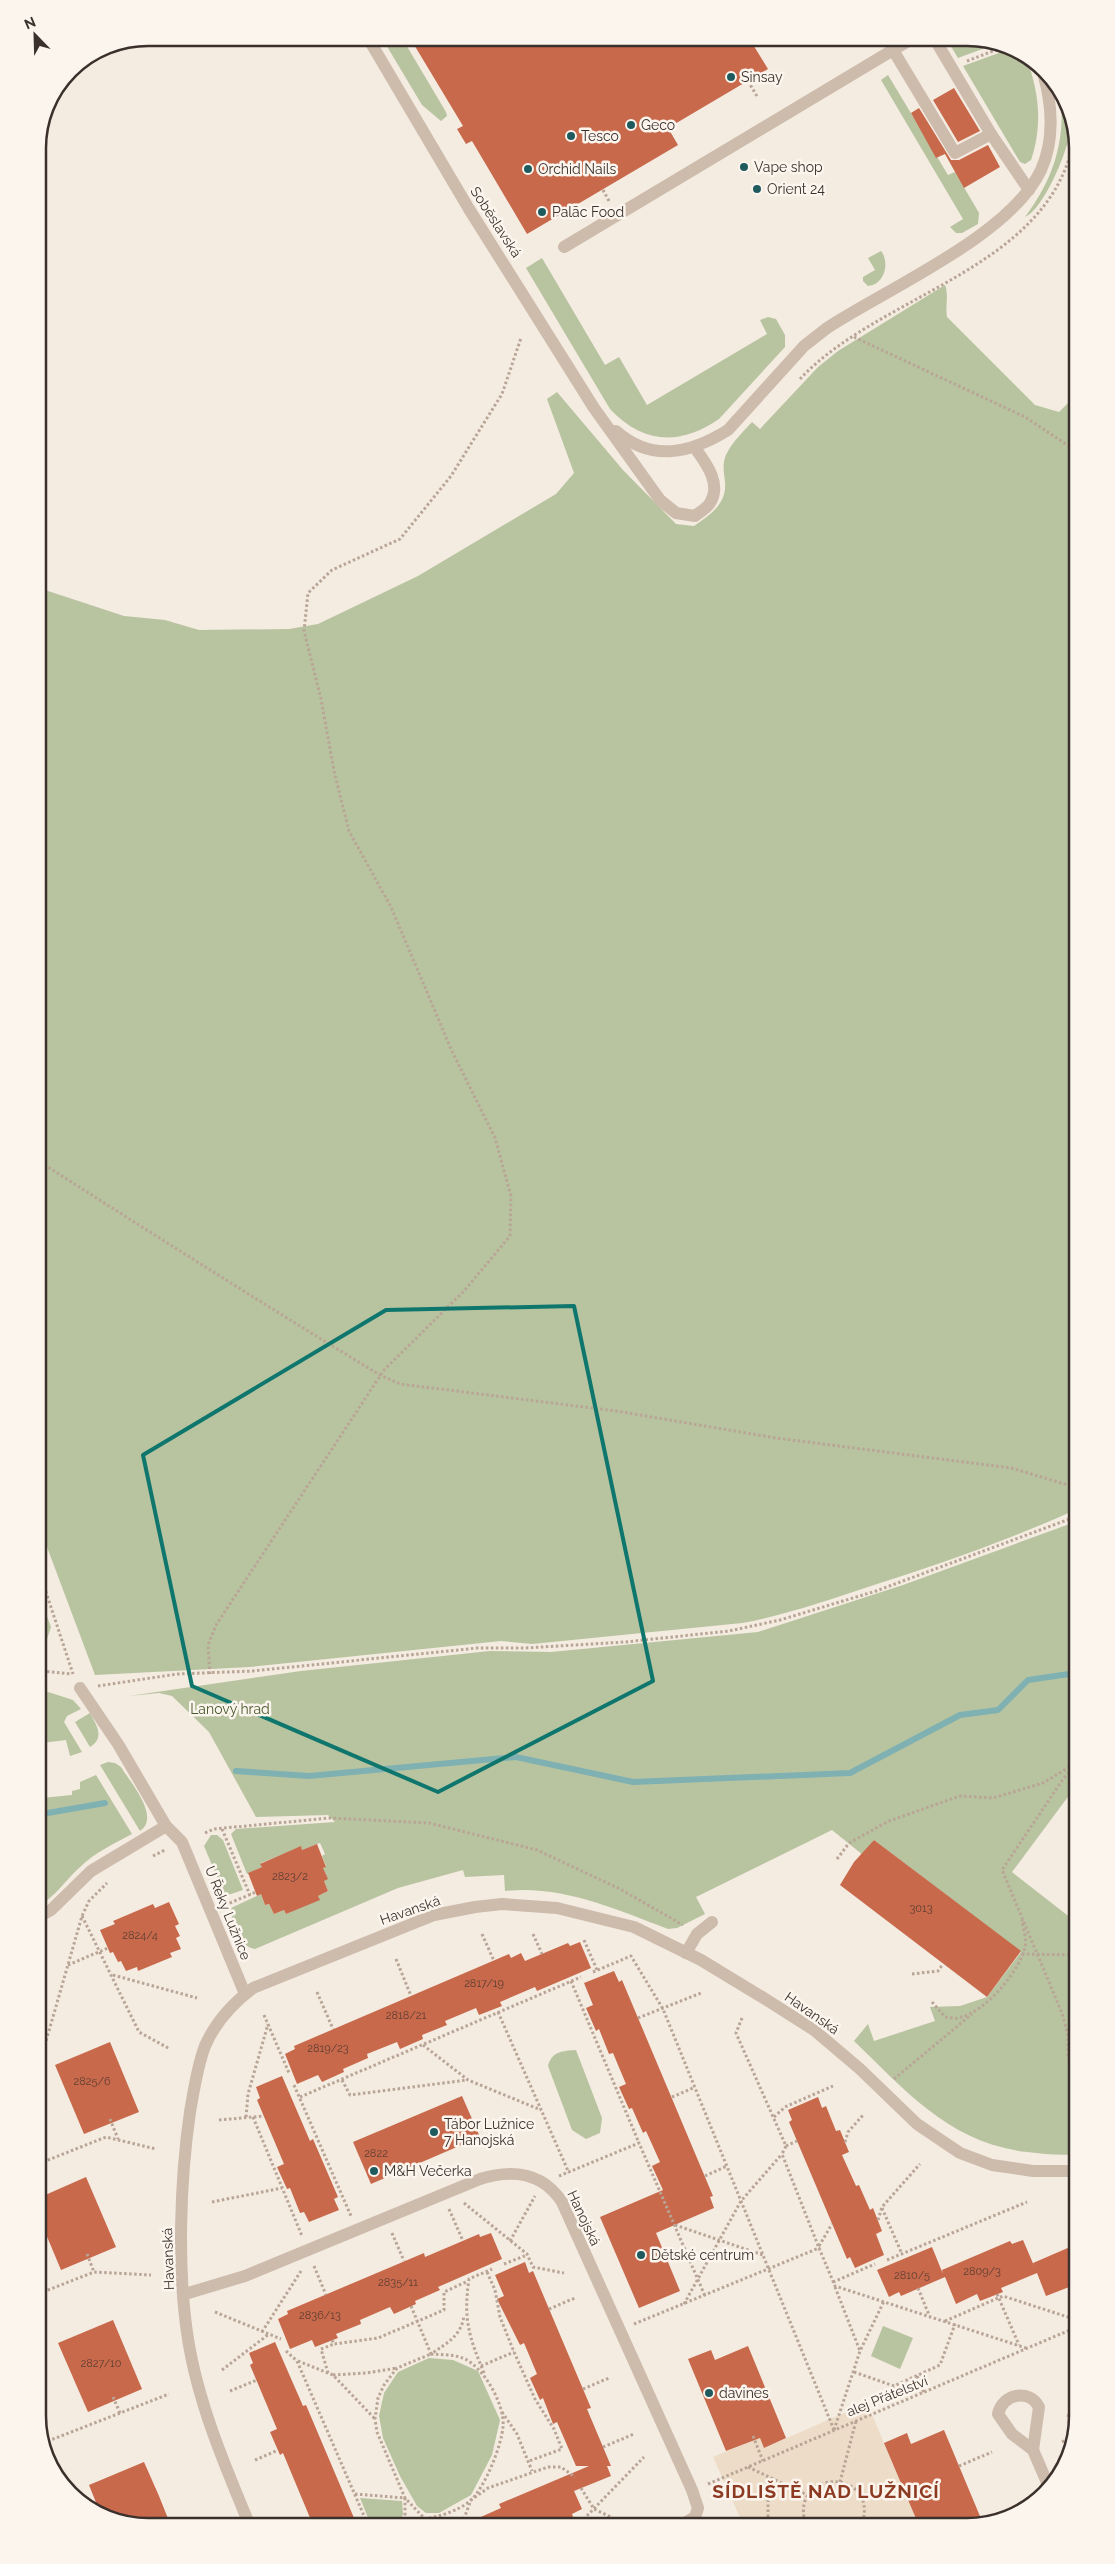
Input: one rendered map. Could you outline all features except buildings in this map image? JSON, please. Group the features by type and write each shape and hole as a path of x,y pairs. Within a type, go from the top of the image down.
{"street":[{"name":"Soběslavská","path":"373,46 469,209 603,420"},
{"path":"564,247 900,46"},
{"path":"939,46 991,134 1029,190"},
{"path":"893,50 955,153 991,134"},
{"path":"603,420 625,439 648,449 665,452 695,448 728,430 804,346 819,334 863,305 951,254 990,228 1021,201 1042,169 1050,132 1051,114 1045,83"},
{"path":"603,420 660,500 676,513 695,516 710,503 715,489 711,474 695,448"},
{"path":"80,1688 118,1744 177,1845"},
{"path":"46,1912 91,1871 166,1826"},
{"name":"U Řeky Lužnice","path":"177,1845 245,1994"},
{"name":"Havanská","path":"247,2518 208,2416 188,2338 182,2223 185,2155 193,2092 205,2046 217,2024 253,1988 434,1916 474,1906 502,1904 557,1908 634,1927 686,1953 762,1997 814,2030 860,2069 917,2124 960,2153 992,2165 1034,2171 1069,2171"},
{"path":"686,1953 697,1934 712,1922"},
{"path":"185,2294 245,2276 492,2175 533,2175 543,2181"},
{"name":"Hanojská","path":"543,2181 562,2202 692,2490 697,2512 694,2518"},
{"path":"1032,2450 1045,2481"}],"path":[{"path":"961,63 994,51"},
{"path":"748,81 758,98"},
{"path":"603,190 611,204"},
{"path":"854,337 1025,417 1069,446"},
{"path":"210,1674 208,1644 216,1625 380,1375 464,1291 510,1236 511,1196 495,1138 451,1049 391,907 349,831 304,631 308,594 332,570 400,539 451,476 502,394 521,338"},
{"path":"46,1166 152,1231 216,1275 380,1375 400,1384 616,1411 776,1438 1011,1468 1069,1485"},
{"path":"46,1592 73,1675 80,1688 177,1674 210,1674 477,1648 525,1648 625,1642 729,1631 780,1620 876,1591 1069,1519"},
{"path":"46,1672 73,1675"},
{"path":"837,1859 849,1843 889,1821 960,1796 993,1798 1034,1786 1069,1768"},
{"path":"1069,1772 1002,1870 1062,2013 1068,2035 1069,2059"},
{"path":"204,1833 222,1829 330,1818 429,1823 537,1850 620,1889 683,1925"},
{"path":"222,1829 250,1894"},
{"path":"150,1857 177,1845"},
{"path":"46,2041 82,1916 89,1901 110,1879"},
{"path":"224,1905 256,1892"},
{"path":"891,2081 974,2012 1000,1988 1017,1967 1026,1945 1021,1914"},
{"path":"82,1916 113,1975 139,2032 170,2049"},
{"path":"482,1934 494,1961"},
{"path":"533,1934 542,1954"},
{"path":"584,1940 595,1971 630,1956 663,2009 834,2430"},
{"path":"68,1966 108,1948"},
{"path":"1022,1954 1069,1955"},
{"path":"396,1959 411,1996"},
{"path":"912,1974 938,1971 943,1964"},
{"path":"113,1975 196,1998"},
{"path":"300,2097 581,1977"},
{"path":"571,1981 705,2296"},
{"path":"317,1992 333,2029"},
{"path":"638,2018 701,1992"},
{"path":"932,2002 945,2017 959,2018 974,2012"},
{"path":"498,2012 569,2173"},
{"path":"264,2015 289,2073"},
{"path":"742,2018 736,2033 786,2146"},
{"path":"246,2117 248,2094 268,2024"},
{"path":"422,2044 468,2080 541,2110"},
{"path":"342,2080 350,2096 468,2080"},
{"path":"294,2085 357,2231"},
{"path":"774,2118 784,2107 833,2086"},
{"path":"672,2097 695,2087"},
{"path":"845,2142 848,2132 864,2114"},
{"path":"219,2120 264,2116"},
{"path":"253,2117 305,2244"},
{"path":"110,2119 118,2140"},
{"path":"46,2161 106,2137 156,2149"},
{"path":"683,2304 741,2200 782,2154 786,2146 797,2141"},
{"path":"510,2241 543,2181 569,2173 639,2143"},
{"path":"782,2154 860,2351"},
{"path":"878,2220 882,2207 920,2164"},
{"path":"705,2176 727,2166"},
{"path":"212,2202 282,2188"},
{"path":"450,2191 528,2254 533,2266 564,2273"},
{"path":"887,2260 1027,2202"},
{"path":"882,2207 902,2254"},
{"path":"448,2209 463,2241"},
{"path":"620,2331 819,2247 832,2224"},
{"path":"675,2225 764,2255"},
{"path":"392,2233 404,2261"},
{"path":"87,2254 94,2272"},
{"path":"504,2264 528,2254"},
{"path":"834,2284 875,2264"},
{"path":"314,2266 326,2295"},
{"path":"328,2373 321,2349 333,2342 378,2338 444,2310 444,2292 492,2269"},
{"path":"262,2332 301,2271"},
{"path":"46,2291 94,2272 151,2275"},
{"path":"487,2272 495,2290 500,2318 514,2352 535,2399 554,2429 562,2449 529,2462"},
{"path":"333,2375 366,2373 397,2368 430,2354 456,2337 462,2326 465,2312 468,2281"},
{"path":"834,2284 1026,2348"},
{"path":"918,2288 929,2316"},
{"path":"945,2321 997,2296 1003,2296 1069,2317"},
{"path":"997,2296 1019,2346"},
{"path":"549,2309 575,2298"},
{"path":"834,2430 860,2351 884,2300"},
{"path":"411,2306 430,2354"},
{"path":"215,2312 280,2340"},
{"path":"465,2312 472,2343 481,2366 502,2412 517,2434 532,2471"},
{"path":"854,2372 894,2386 917,2376 940,2365 955,2324"},
{"name":"alej Přátelství","path":"705,2485 1069,2330"},
{"path":"222,2370 269,2334"},
{"path":"286,2351 297,2361 333,2375 375,2419"},
{"path":"481,2366 514,2352"},
{"path":"430,2354 465,2359 485,2374"},
{"path":"297,2361 365,2518"},
{"path":"397,2368 384,2385 378,2398 375,2419 377,2432 405,2498 404,2518"},
{"path":"917,2376 924,2393"},
{"path":"583,2389 609,2378"},
{"path":"230,2391 256,2380"},
{"path":"50,2441 169,2394"},
{"path":"113,2397 120,2413"},
{"path":"464,2518 471,2500 489,2472 497,2453 504,2425 502,2412"},
{"path":"840,2482 856,2420"},
{"path":"603,2447 634,2434"},
{"path":"753,2436 763,2461"},
{"path":"255,2460 278,2450"},
{"path":"959,2466 992,2452"},
{"path":"585,2518 644,2457"},
{"path":"430,2518 444,2515 488,2488 532,2471 554,2466 569,2471 575,2476"},
{"path":"748,2466 807,2496"},
{"path":"768,2518 768,2496 774,2479"},
{"path":"805,2518 804,2505 807,2496 822,2483 840,2482 852,2486 859,2494 864,2503 863,2518"},
{"path":"581,2488 594,2509 613,2518"},
{"path":"355,2494 405,2498 424,2518"}],"highlighted area":[{"path":"574,1306 653,1681 438,1792 192,1686 143,1455 386,1310"}],"green space":[{"path":"387,46 407,46 447,116 441,121 422,105"},
{"path":"951,46 985,48 958,58"},
{"path":"1000,52 1029,67 1038,108 1037,134 1031,160 1025,164 1020,162 963,66"},
{"path":"888,75 948,175 955,172 979,213 978,224 962,233 956,233 950,227 963,219 881,80"},
{"path":"1062,113 1068,141 1064,155 1041,201 1025,217 1043,190 1055,161"},
{"path":"881,251 885,261 884,272 878,282 868,286 863,281 863,277 875,270 868,258"},
{"path":"542,258 605,365 619,357 647,405 767,334 760,320 768,317 776,319 785,335 785,347 719,419 690,434 676,437 649,435 623,421 610,409 526,268"},
{"path":"945,285 947,317 1035,405 1059,412 1069,402 1069,1513 1000,1541 923,1569 807,1607 742,1623 532,1644 501,1641 250,1667 95,1675 46,1544 46,590 124,616 165,620 199,630 289,629 318,624 418,576 556,494 574,473 547,399 557,392 623,470 676,524 694,526 716,508 723,497 725,490 725,458 734,441 752,422 760,429 818,367 838,351"},
{"name":"Lanový hrad","path":"1069,1524 1069,1795 1012,1872 1069,1917 1069,2154 1027,2152 1000,2147 975,2138 952,2126 912,2096 854,2041 868,2024 874,2041 935,2021 930,2007 960,2006 987,1997 1021,1952 874,1840 863,1855 832,1830 696,1897 705,1914 677,1928 668,1929 588,1900 568,1895 526,1890 505,1891 504,1875 465,1877 463,1870 398,1888 255,1949 249,1947 241,1939 229,1909 261,1894 265,1905 269,1904 274,1914 284,1910 286,1914 319,1899 318,1896 328,1891 324,1881 323,1868 326,1866 322,1856 325,1854 320,1843 302,1850 301,1847 261,1863 262,1867 247,1874 231,1834 236,1829 335,1822 328,1815 256,1817 209,1732 172,1696 159,1693 129,1696 301,1671 490,1651 551,1652 758,1632 903,1585"},
{"path":"46,1614 51,1627 46,1642"},
{"path":"46,1691 73,1700 81,1709 67,1716 64,1722 82,1752 70,1756 66,1740 46,1742"},
{"path":"90,1713 97,1727 98,1736 95,1743 90,1747 75,1722"},
{"path":"108,1762 115,1763 121,1767 142,1799 147,1817 146,1825 140,1831 100,1765"},
{"path":"96,1775 132,1834 91,1858 46,1901 46,1798 72,1795 72,1791 80,1789 80,1782"},
{"path":"211,1835 217,1835 223,1840 243,1890 225,1896 204,1846"},
{"path":"576,2050 602,2118 600,2133 586,2139 572,2130 548,2066 555,2055"},
{"path":"883,2326 913,2338 900,2369 871,2356"},
{"path":"429,2358 453,2360 478,2371 500,2420 492,2455 471,2495 439,2513 426,2513 417,2506 400,2476 383,2438 379,2416 384,2393 398,2372"},
{"path":"360,2498 402,2501 402,2518 368,2518"}],"shaded area":[{"path":"867,2403 916,2518 740,2518 713,2457 749,2442 758,2434 764,2448"}],"waterway":[{"path":"236,1771 309,1776 516,1757 633,1782 850,1773 960,1715 998,1710 1028,1680 1069,1674"},
{"path":"46,1813 105,1803"}],"place":[{"name":"Sinsay","path":"731,77"},
{"name":"Geco","path":"631,125"},
{"name":"Tesco","path":"571,136"},
{"name":"Vape shop","path":"744,167"},
{"name":"Orchid Nails","path":"528,169"},
{"name":"Orient 24","path":"757,189"},
{"name":"Palāc Food","path":"542,212"},
{"name":"Tábor Lužnice 7 Hanojská","path":"434,2132"},
{"name":"M&H Večerka","path":"374,2171"},
{"name":"Dětské centrum","path":"641,2255"},
{"name":"davines","path":"709,2393"}],"district":[{"name":"SÍDLIŠTĚ NAD LUŽNICÍ","path":"826,2491"}]}
